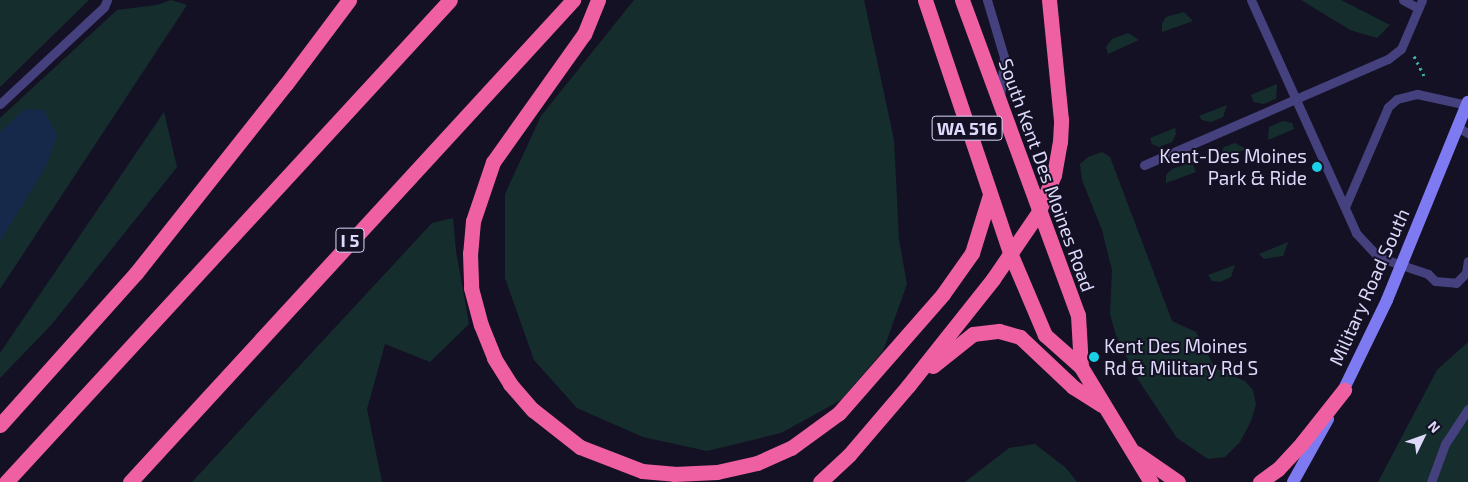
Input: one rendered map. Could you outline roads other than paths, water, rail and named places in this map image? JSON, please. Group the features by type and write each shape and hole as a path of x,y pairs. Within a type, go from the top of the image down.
{"highway":[{"path":"0,425 136,273 349,0"},
{"path":"6,482 450,0"},
{"name":"I 5","path":"130,482 573,0"},
{"path":"598,0 584,34 493,162 473,221 470,253 471,288 481,325 494,358 510,384 532,410 580,447 642,471 674,474 717,472 757,463 791,448 839,413 944,294 972,253 990,195"},
{"name":"South Kent Des Moines Road","path":"925,0 1011,254 1045,335 1081,367 1151,482"},
{"name":"South Kent Des Moines Road","path":"962,0 1038,213 1078,315 1081,367"},
{"path":"820,482 850,455 908,386 1011,254 1038,213 1054,175 1060,142 1061,120 1050,0"},
{"path":"908,386 973,334 999,331 1020,338 1073,387 1105,407"},
{"path":"1260,482 1278,469 1302,443 1344,390"},
{"path":"1131,450 1178,482"}],"main road":[{"name":"Military Road South","path":"1292,482 1344,390 1463,130 1467,103"}],"lane":[{"path":"0,104 104,6 107,0"},
{"path":"987,0 1004,57 999,104"},
{"path":"1251,0 1356,233 1378,257 1428,274 1435,281 1456,283 1466,273 1468,261"},
{"path":"1144,165 1388,59 1401,49 1420,4 1404,0"},
{"path":"1344,207 1388,106 1397,98 1417,94 1467,103"},
{"path":"1431,482 1445,444 1468,409"}],"water":[{"path":"25,109 44,110 57,136 46,167 0,241 0,132"}],"place":[{"name":"Kent-Des Moines Park & Ride","path":"1317,167"},
{"name":"Kent Des Moines Rd & Military Rd S","path":"1094,357"}]}
